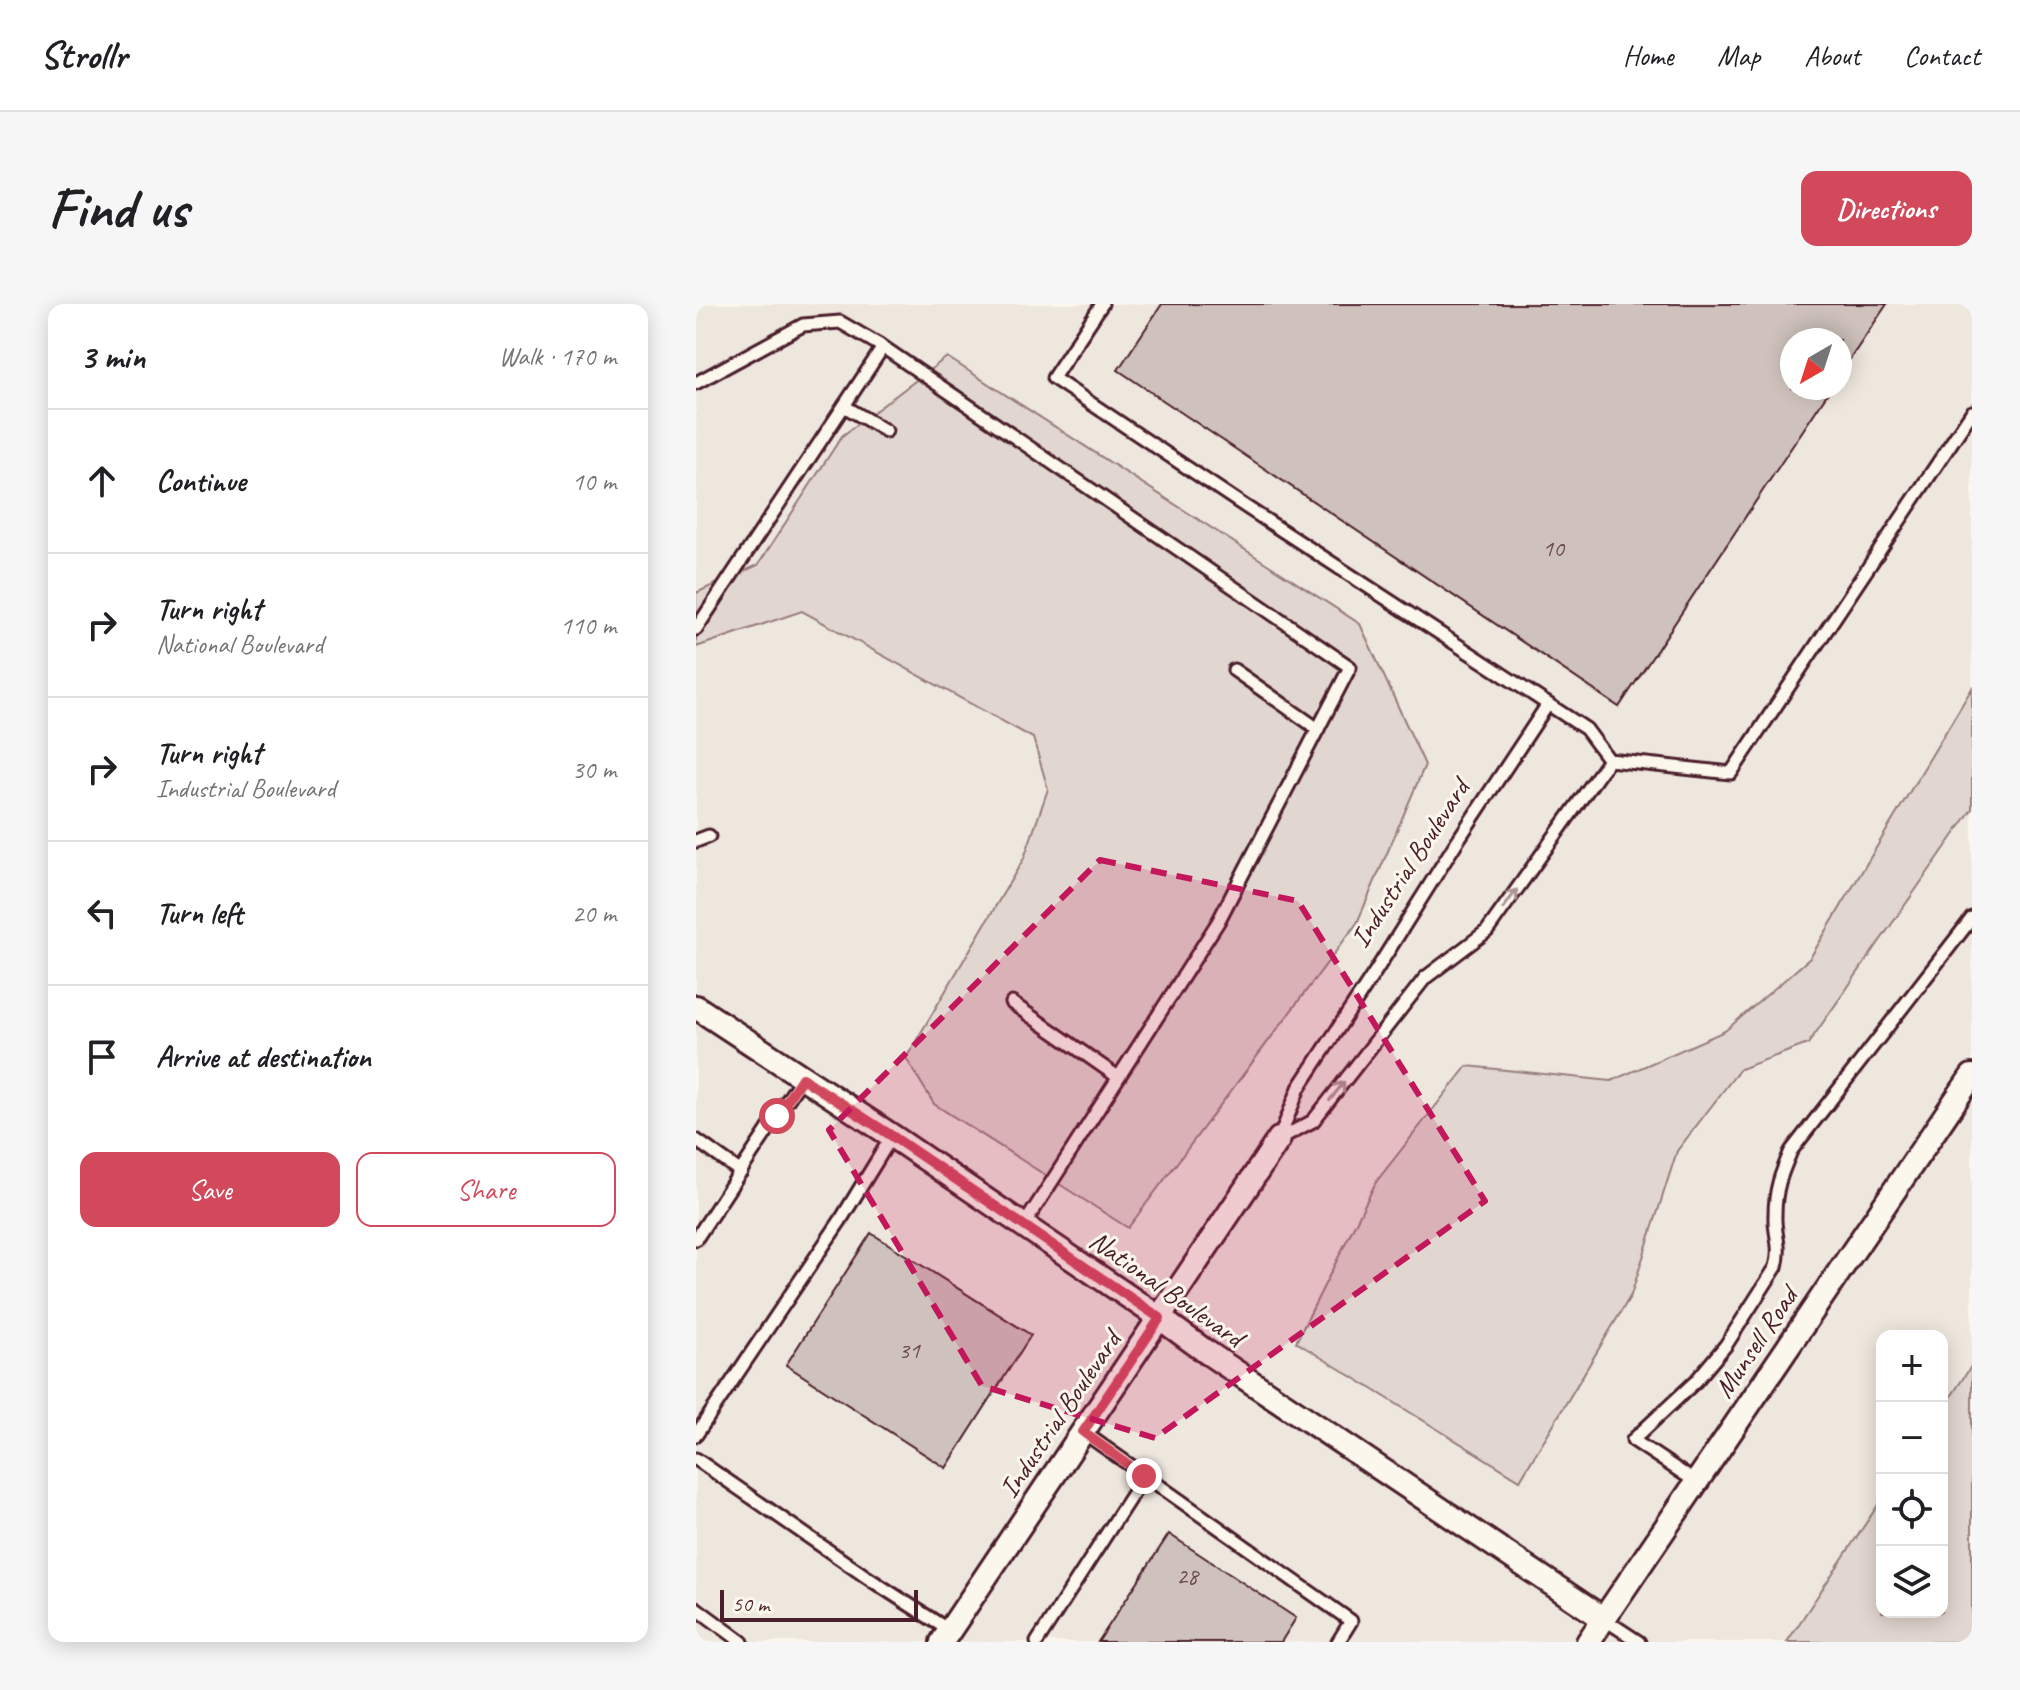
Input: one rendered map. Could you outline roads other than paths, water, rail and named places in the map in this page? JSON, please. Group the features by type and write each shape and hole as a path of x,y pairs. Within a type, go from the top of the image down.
{"street":[{"name":"National Boulevard","path":"696,1007 892,1136 1604,1619"},
{"name":"Munsell Road","path":"1588,1642 1972,1076"},
{"name":"Industrial Boulevard","path":"946,1636 1279,1139"}],"lane":[{"path":"1102,304 1053,378 1586,729 1609,760 1731,773 1972,412"},
{"path":"696,383 803,325 840,322 883,347 1350,667 1218,922 1024,1225"},
{"path":"696,629 883,347"},
{"path":"844,406 886,431"},
{"path":"1234,670 1318,729"},
{"name":"Industrial Boulevard","path":"1279,1139 1299,1088 1548,704"},
{"name":"Industrial Boulevard","path":"1279,1139 1313,1121 1425,978 1487,931 1609,760"},
{"path":"696,841 709,836"},
{"path":"1696,1482 1633,1440 1696,1381 1726,1345 1776,1267 1780,1254 1775,1217 1778,1183 1791,1151 1972,918"},
{"path":"1012,1003 1118,1077"},
{"path":"696,1239 802,1078"},
{"path":"696,1435 840,1221 892,1136"},
{"path":"696,1140 741,1172"},
{"path":"1083,1432 1351,1621 1338,1642"},
{"path":"696,1459 946,1636"},
{"path":"1037,1642 1144,1476"},
{"path":"696,1608 742,1642"},
{"path":"1604,1619 1639,1642"}]}
